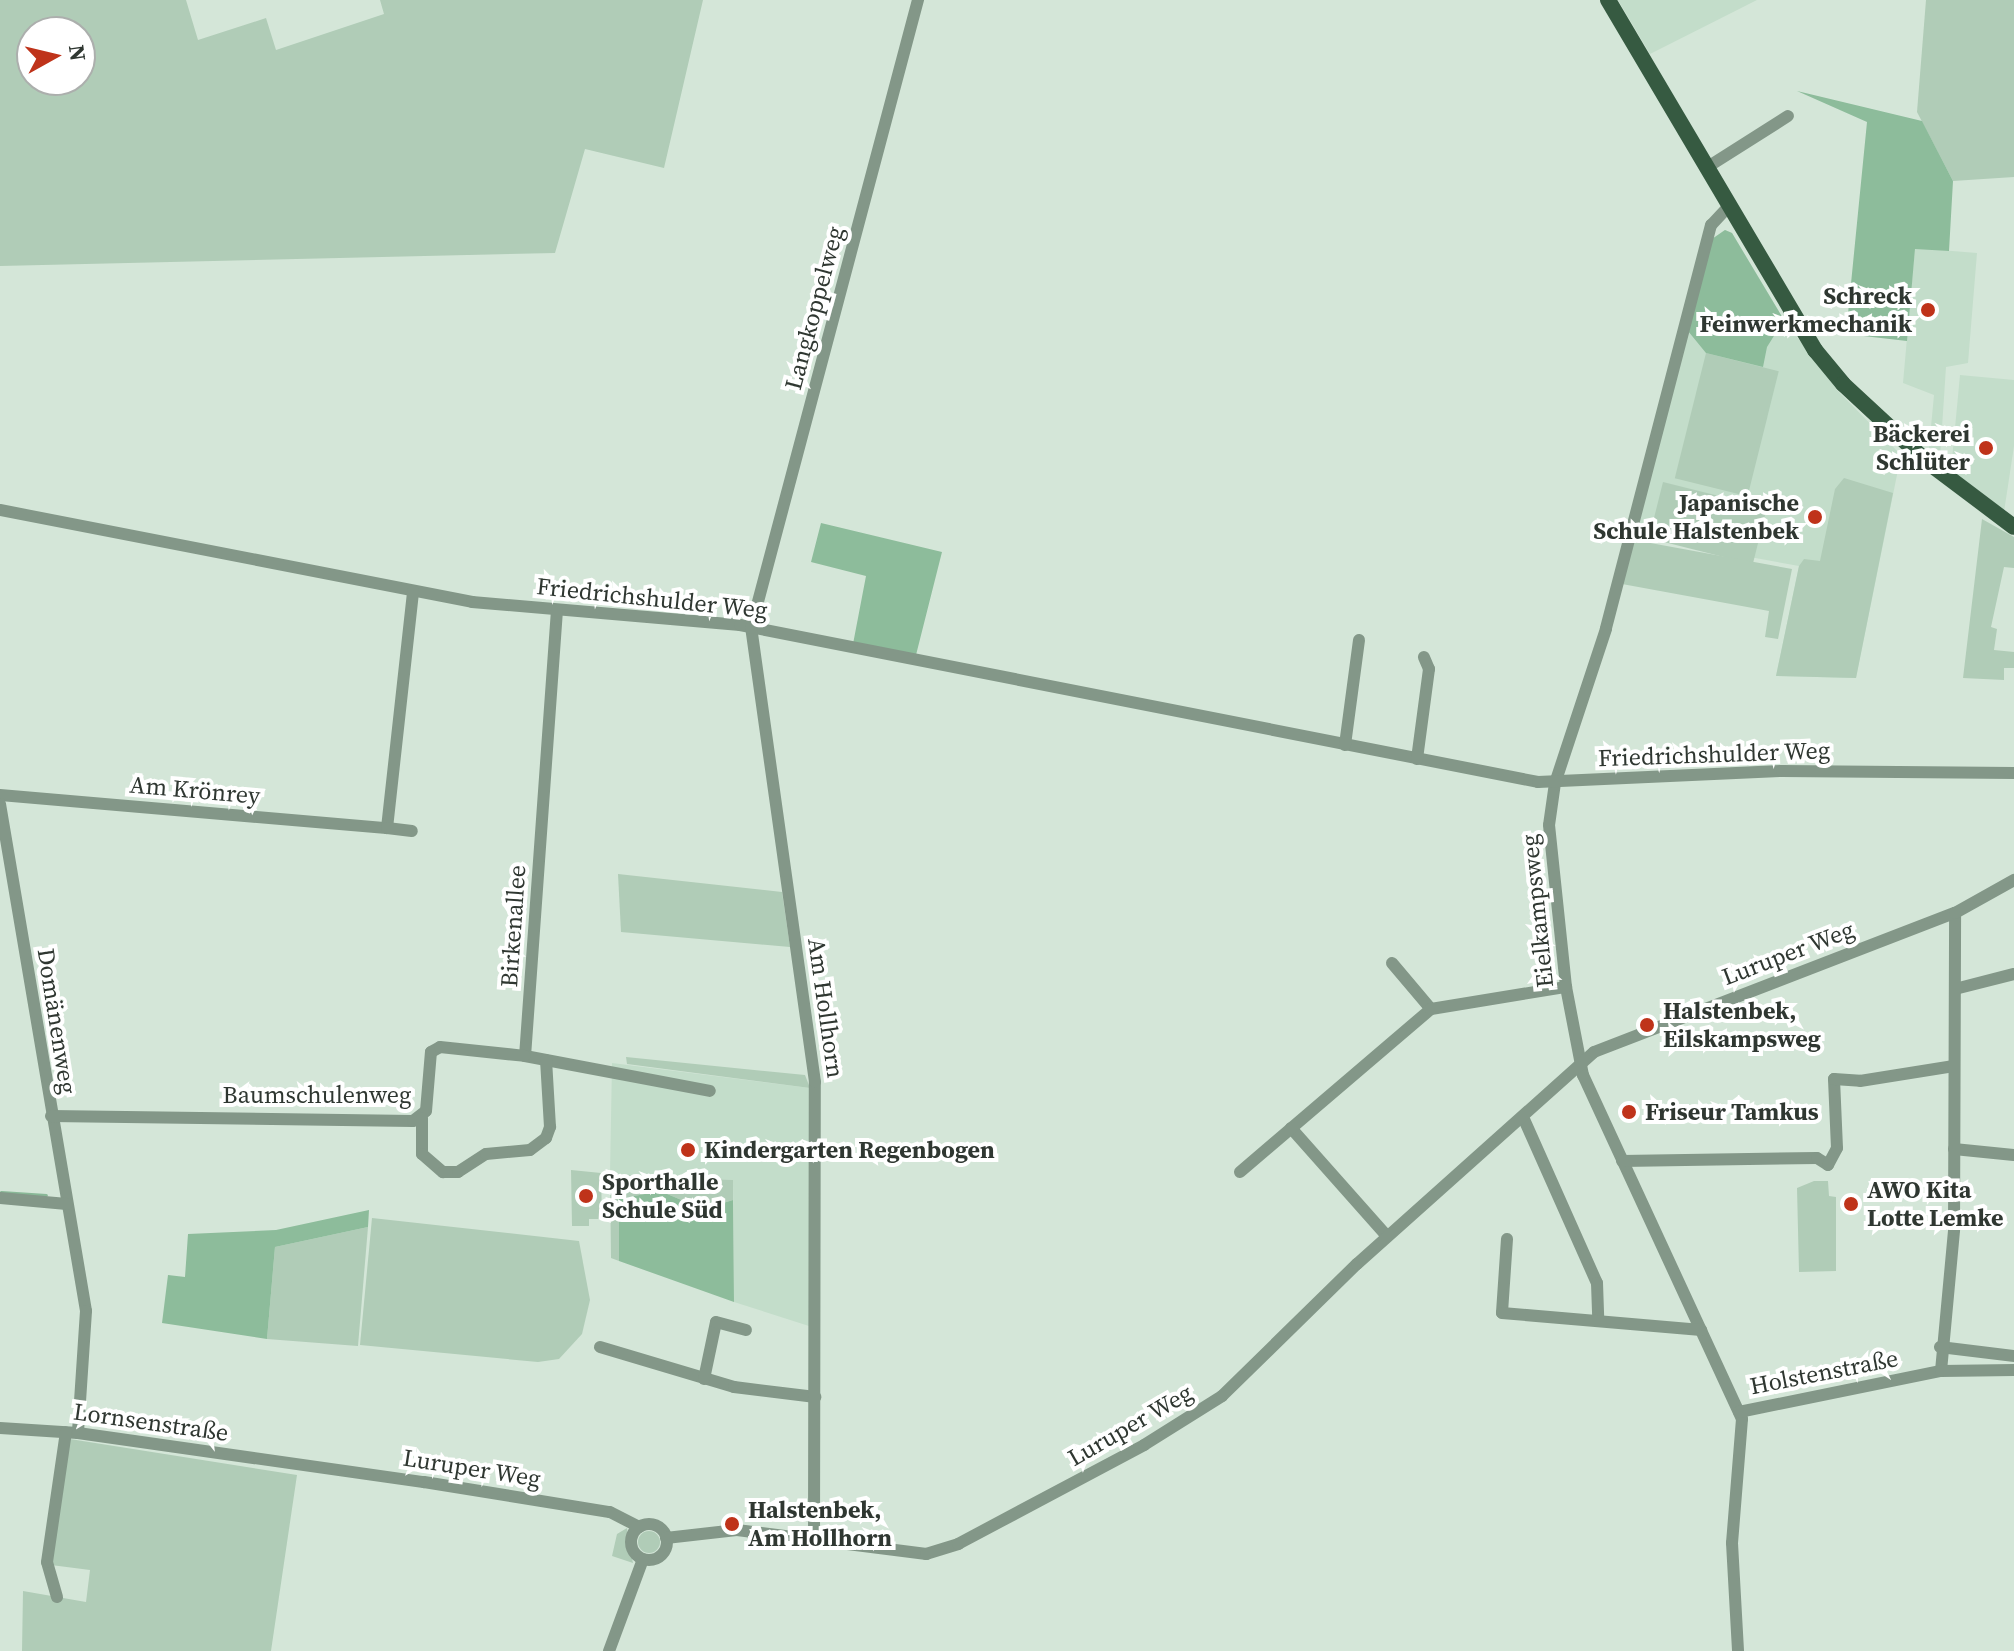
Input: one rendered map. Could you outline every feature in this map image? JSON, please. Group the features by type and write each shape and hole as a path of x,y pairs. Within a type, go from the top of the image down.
{"main road":[{"path":"1608,0 1803,332 1843,384 1956,487 2014,527"}],"street":[{"name":"Langkoppelweg","path":"751,628 918,0"},
{"path":"1706,168 1788,116"},
{"name":"Eielkampsweg","path":"1729,206 1711,225 1606,629 1555,783 1551,876 1580,1062 1622,1161 1739,1412"},
{"name":"Friedrichshulder Weg","path":"0,510 413,591 557,610 751,628 1417,759 1555,783 1782,771 2014,773"},
{"path":"387,828 413,591"},
{"name":"Birkenallee","path":"525,1056 557,610"},
{"name":"Am Hollhorn","path":"751,628 815,1082 814,1542"},
{"path":"1345,745 1359,640"},
{"path":"1417,759 1429,669 1424,657"},
{"name":"Am Krönrey","path":"0,795 412,831"},
{"name":"Domänenweg","path":"0,804 75,1244 87,1332 47,1562 57,1597"},
{"name":"Luruper Weg","path":"666,1538 723,1530 814,1542 937,1552 1058,1491 1222,1396 1387,1236 1523,1117 1580,1062 1610,1045 1955,913 2014,880"},
{"path":"1941,1371 1940,1347 1954,1230 1955,913"},
{"path":"1392,963 1431,1009"},
{"path":"1955,989 2014,974"},
{"path":"1240,1172 1431,1009 1566,987"},
{"name":"Baumschulenweg","path":"51,1116 422,1118 431,1052 440,1047 525,1056"},
{"path":"525,1056 710,1091"},
{"path":"422,1118 422,1154 443,1172 458,1172 493,1152 530,1150 546,1138 550,1127 546,1060"},
{"path":"1622,1161 1817,1158 1828,1165 1837,1148 1834,1079 1860,1081 1954,1066"},
{"path":"1523,1117 1597,1283 1598,1321"},
{"path":"1291,1128 1387,1236"},
{"path":"1954,1149 2014,1155"},
{"path":"0,1198 67,1204"},
{"path":"1507,1239 1502,1313 1701,1330"},
{"path":"704,1379 716,1322 746,1330"},
{"path":"600,1347 704,1379 759,1392 815,1397"},
{"path":"1940,1347 2014,1356"},
{"name":"Holstenstraße","path":"1738,1651 1732,1543 1742,1428 1739,1412 1941,1371 2014,1370"},
{"name":"Lornsenstraße","path":"0,1428 72,1432 295,1465"},
{"name":"Luruper Weg","path":"295,1465 604,1510 639,1527"},
{"path":"657,1525 666,1538 660,1556 643,1559 632,1544 639,1527 657,1525"},
{"path":"609,1651 643,1559"}],"shaded area":[{"path":"0,0 186,0 198,40 266,18 276,50 384,14 380,0 703,0 664,168 585,149 555,253 0,266"},
{"path":"1618,0 1757,0 1650,54"},
{"path":"1926,0 2014,0 2014,177 1953,181 1917,112"},
{"path":"1725,230 1732,233 1784,320 1838,391 1901,455 1856,678 1776,676 1799,566 1635,536 1712,239"},
{"path":"1915,248 1977,253 1968,363 1946,367 1940,458 1929,448 1934,395 1903,383"},
{"path":"1706,353 1779,371 1748,496 1675,478"},
{"path":"1960,375 2014,380 2014,446 2004,512 1951,470"},
{"path":"1844,478 1893,493 1856,678 1776,676 1799,566 1804,559 1820,561 1835,489"},
{"path":"1663,482 1767,508 1753,564 1649,538"},
{"path":"1982,519 2014,537 2014,568 2004,567 1991,627 1997,629 1994,650 2014,652 2014,668 2004,668 2004,680 1963,678"},
{"path":"1634,540 1792,569 1778,639 1765,637 1769,611 1622,584"},
{"path":"618,874 782,892 790,947 621,932"},
{"path":"626,1057 805,1075 810,1088 627,1064"},
{"path":"612,1063 810,1088 809,1326 734,1302 733,1180 610,1174"},
{"name":"Sporthalle Schule Süd","path":"571,1170 601,1173 602,1219 589,1219 589,1226 572,1226"},
{"path":"610,1174 733,1180 733,1200 703,1209 660,1191 620,1199 619,1261 611,1258"},
{"path":"1814,1181 1828,1181 1829,1196 1836,1197 1836,1271 1799,1272 1797,1188"},
{"path":"372,1218 579,1241 590,1300 582,1334 559,1359 538,1362 360,1345"},
{"path":"368,1227 358,1346 267,1339 275,1247"},
{"path":"70,1439 297,1475 271,1651 22,1651 23,1591 86,1602 90,1570 51,1565"},
{"path":"627,1528 633,1563 612,1556 617,1534"},
{"path":"645,1531 653,1531 660,1542 653,1553 645,1553 638,1546 638,1538"}],"green space":[{"path":"1797,91 1922,121 1953,181 1949,251 1915,249 1907,341 1846,334 1867,122"},
{"path":"1725,230 1732,233 1784,320 1767,347 1763,367 1706,353 1688,331 1712,239"},
{"path":"821,523 942,552 916,655 853,644 866,576 811,562"},
{"path":"660,1191 703,1209 733,1200 734,1302 619,1261 619,1199"},
{"path":"369,1210 368,1227 275,1247 267,1339 162,1323 168,1275 185,1277 188,1234 276,1230"}],"waterway":[{"path":"1,1192 46,1195"}],"place":[{"name":"Schreck Feinwerkmechanik","path":"1928,310"},
{"name":"Bäckerei Schlüter","path":"1986,448"},
{"name":"Japanische Schule Halstenbek","path":"1815,517"},
{"name":"Halstenbek, Eilskampsweg","path":"1647,1025"},
{"name":"Friseur Tamkus","path":"1629,1112"},
{"name":"Kindergarten Regenbogen","path":"688,1150"},
{"name":"Sporthalle Schule Süd","path":"586,1196"},
{"name":"AWO Kita Lotte Lemke","path":"1851,1204"},
{"name":"Halstenbek, Am Hollhorn","path":"732,1524"}]}
